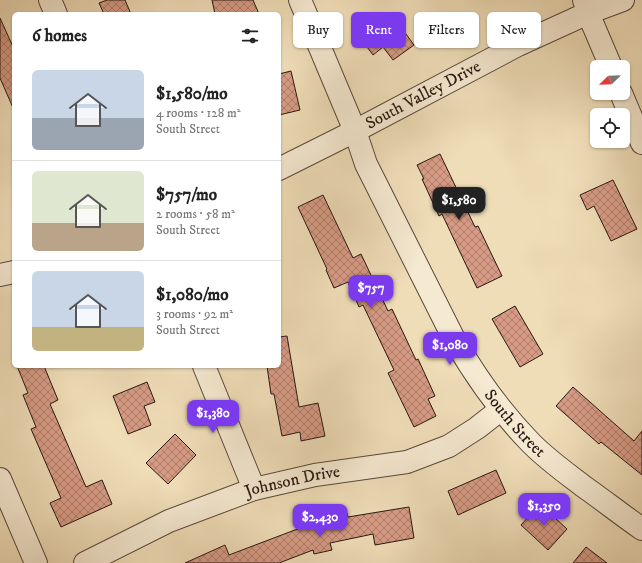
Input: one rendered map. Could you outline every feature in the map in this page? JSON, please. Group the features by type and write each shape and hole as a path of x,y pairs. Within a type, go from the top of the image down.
{"street":[{"path":"50,0 55,12"},
{"name":"South Street","path":"300,0 355,131 366,164 456,341 479,380 500,410 530,442 565,472 642,529"},
{"name":"South Valley Drive","path":"281,168 355,131 518,45 586,7 623,0"},
{"path":"586,7 608,60"},
{"path":"624,100 642,143"},
{"path":"0,276 12,273"},
{"path":"205,368 254,489"},
{"name":"Johnson Drive","path":"85,563 169,521 254,489 315,475 407,462 449,446 477,428 500,410"},
{"path":"0,479 36,563"}],"building":[{"path":"107,0 125,0 130,12 103,12 99,3"},
{"path":"212,0 253,0 258,12 215,12"},
{"path":"0,18 12,45 12,105 0,78"},
{"path":"406,34 414,45 393,60 384,48 406,48"},
{"path":"368,48 382,48 373,55"},
{"path":"291,71 300,110 281,115 281,74"},
{"path":"440,154 475,227 478,226 502,276 477,288 442,214 439,216 417,165"},
{"path":"613,180 637,229 611,241 594,206 587,210 580,195"},
{"path":"323,195 353,258 361,254 388,311 392,309 435,396 428,399 436,416 414,427 388,373 394,370 363,305 359,307 348,282 334,288 326,270 327,269 298,207"},
{"path":"515,306 543,354 520,367 492,319"},
{"path":"287,336 299,407 318,403 325,436 301,441 300,432 282,436 274,394 271,394 267,368 281,368 281,337"},
{"path":"18,368 45,368 58,400 50,404 86,487 102,480 112,504 61,527 50,503 61,498 31,429 36,427 23,395 28,393"},
{"path":"147,382 155,402 144,406 151,425 128,434 113,396"},
{"path":"573,387 634,441 642,431 642,475 601,442 599,444 556,406"},
{"path":"175,434 196,455 168,484 146,463"},
{"path":"496,470 506,493 458,515 448,491"},
{"path":"540,504 567,529 548,550 521,525"},
{"path":"409,507 414,538 375,545 373,534 330,543 332,550 314,554 313,550 279,563 185,563 225,545 229,555 308,525 307,522 347,513 348,517"},
{"path":"586,547 607,563 573,563"}]}
